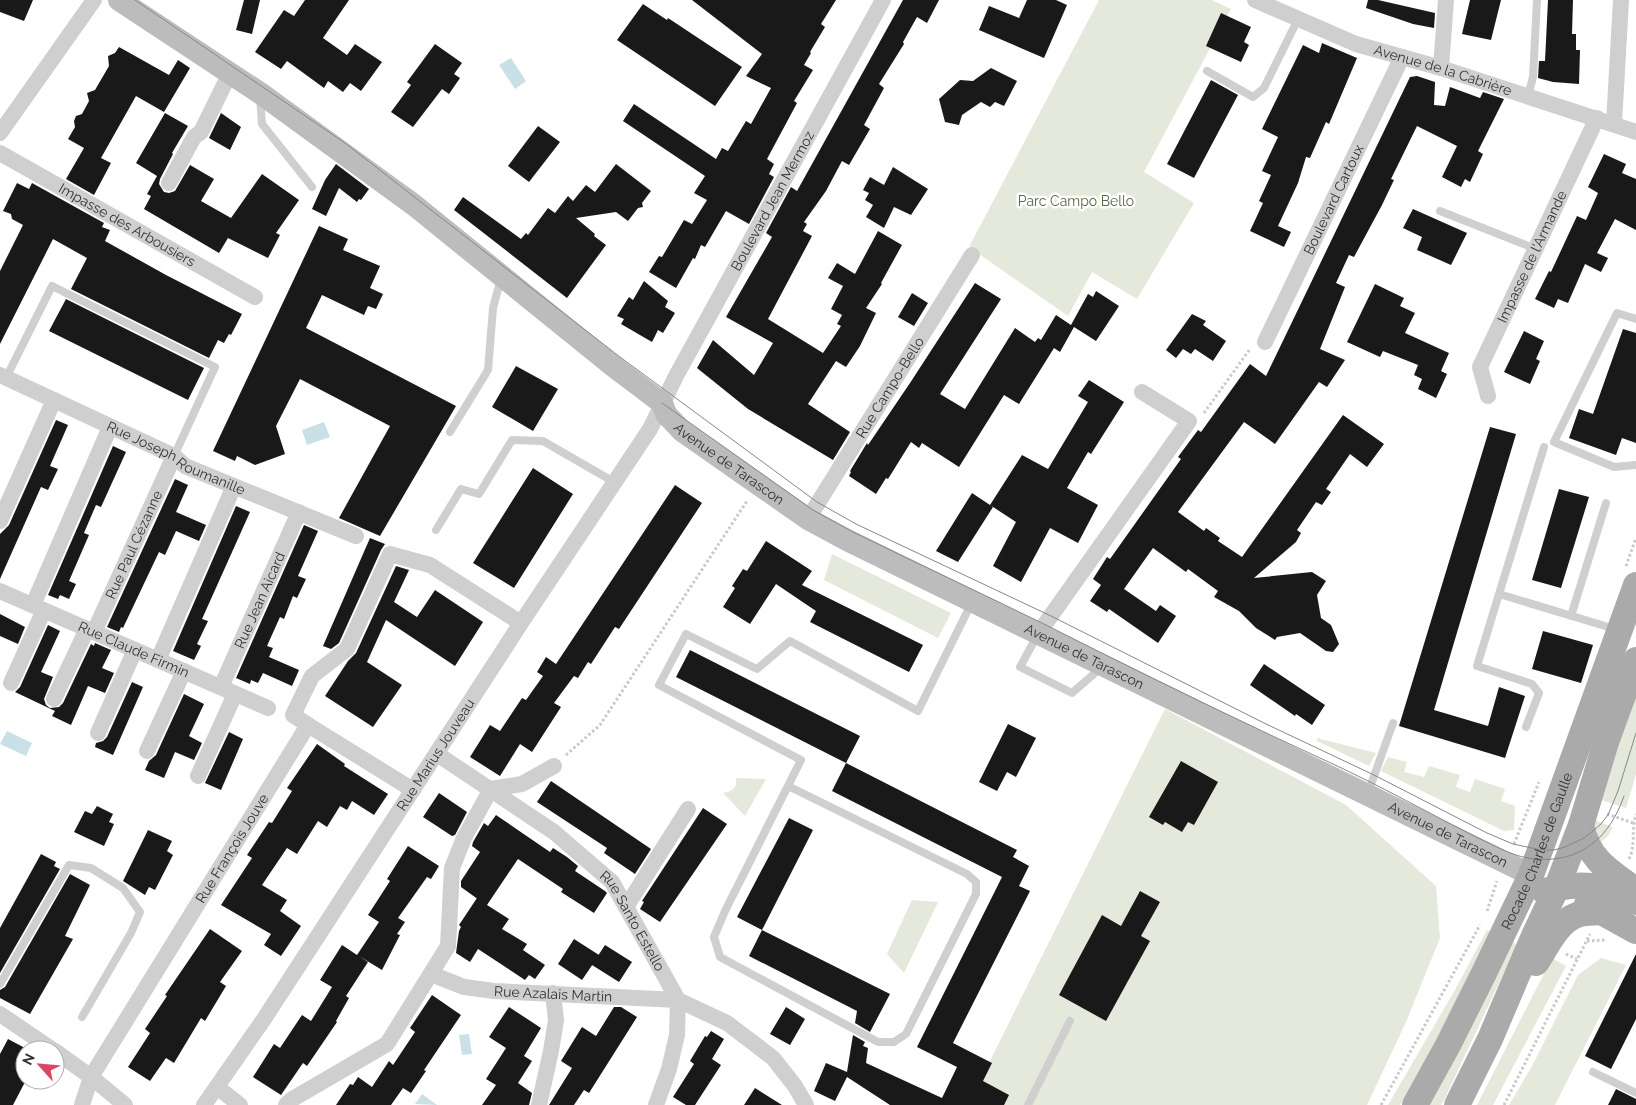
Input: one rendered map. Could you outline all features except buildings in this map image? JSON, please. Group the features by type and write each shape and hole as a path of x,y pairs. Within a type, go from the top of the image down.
{"main road":[{"name":"Rocade Charles de Gaulle","path":"1415,1105 1448,1045 1531,875 1547,794 1620,630 1636,585"},
{"name":"Rocade Charles de Gaulle","path":"1457,1105 1490,1039 1533,938 1557,888 1581,825 1606,742 1636,660"},
{"path":"1547,794 1550,869 1557,888"},
{"path":"1581,825 1584,838 1596,859 1636,890"},
{"path":"1531,875 1557,888 1596,923 1636,931"},
{"path":"1515,911 1540,892 1577,884 1612,890 1636,902"},
{"name":"Rocade Charles de Gaulle","path":"1490,1039 1560,927 1577,915 1596,923"}],"street":[{"path":"0,133 94,0"},
{"path":"119,0 260,93 414,205 613,366 662,403"},
{"name":"Boulevard Jean Mermoz","path":"662,403 883,0"},
{"name":"Avenue de la Cabrière","path":"1255,0 1356,44 1441,68 1636,132"},
{"path":"1441,68 1446,0"},
{"path":"1614,124 1621,0"},
{"name":"Boulevard Cartoux","path":"1265,342 1402,57"},
{"path":"169,182 194,137 201,132 230,73"},
{"name":"Impasse de l'Armande","path":"1488,396 1480,368 1597,118"},
{"name":"Impasse des Arbousiers","path":"0,153 256,297"},
{"name":"Rue Campo-Bello","path":"808,519 972,255"},
{"name":"Rue Joseph Roumanille","path":"3,376 174,456 185,466 356,536"},
{"path":"1038,634 1189,421 1142,392"},
{"path":"0,521 54,400"},
{"name":"Rue Marius Jouveau","path":"204,1105 264,1019 521,623 650,429 662,403"},
{"name":"Avenue de Tarascon","path":"662,403 666,414 682,431 808,519 972,602 1531,875"},
{"path":"11,683 38,607 110,426"},
{"name":"Rue Paul Cézanne","path":"54,699 91,630 174,456"},
{"path":"158,660 234,486"},
{"name":"Rue Jean Aicard","path":"198,776 228,690 299,512"},
{"path":"413,790 293,716 312,676 347,648 390,554 430,565 521,623"},
{"name":"Rue Claude Firmin","path":"0,590 268,708"},
{"path":"98,733 136,650"},
{"path":"147,751 184,671"},
{"name":"Rue François Jouve","path":"82,1105 92,1077 308,726"},
{"name":"Rue Santo Estello","path":"437,754 554,832 612,882 678,1000"},
{"path":"286,1105 291,1100 387,1044 448,946 452,868 464,838 491,789 522,784 554,766"},
{"path":"626,907 688,809"},
{"name":"Rue Azalais Martin","path":"430,974 464,987 494,992 553,993 678,1000"},
{"path":"538,1105 551,1051 556,1020 553,993"},
{"path":"656,1105 669,1070 677,1035 678,1000 727,1023 772,1058 795,1086 806,1105"},
{"path":"0,1014 38,1040"},
{"path":"65,1059 92,1077 125,1105"},
{"path":"217,1087 240,1105"}],"lane":[{"path":"1528,96 1533,77 1537,0"},
{"path":"1207,71 1253,97 1264,88 1298,19"},
{"path":"260,93 262,124 312,187"},
{"path":"1440,211 1536,249"},
{"path":"450,432 488,370 493,308 502,276"},
{"path":"3,376 52,286 215,367 174,456"},
{"path":"1636,319 1617,312 1554,442 1614,467 1636,465"},
{"path":"436,530 461,489 479,494 512,440 543,441 614,482"},
{"path":"1526,727 1539,693 1532,684 1477,666 1544,447"},
{"path":"1571,616 1606,502"},
{"path":"1499,594 1620,630"},
{"path":"788,786 966,874 976,882 976,894 906,1034 894,1042 878,1042 720,957 714,937 725,911 801,760 659,685 686,634 757,669 790,641 918,711 972,602"},
{"path":"1038,634 1020,667 1072,693 1104,666"},
{"path":"1367,795 1393,723"},
{"path":"0,984 70,864 91,868 123,888 140,912 132,933 82,1017"},
{"path":"1028,1105 1070,1021"},
{"path":"1593,1072 1636,1093"}],"path":[{"path":"554,766 600,725 758,483"},
{"path":"1516,839 1547,794"},
{"path":"1625,865 1636,851 1633,823 1636,814"},
{"path":"1485,916 1498,879"},
{"path":"1504,1105 1596,923"},
{"path":"1381,1105 1480,924"}],"green space":[{"name":"Parc Campo Bello","path":"1099,0 1212,0 1231,9 1144,172 1194,203 1137,299 1092,272 1068,316 969,247"},
{"path":"832,554 951,613 938,638 824,580"},
{"path":"1636,686 1636,774 1626,808 1595,798"},
{"path":"1165,709 1346,805 1436,886 1440,938 1406,1022 1367,1105 968,1105"},
{"path":"1317,738 1376,753 1369,766 1317,741"},
{"path":"1388,757 1407,762 1404,772 1424,777 1429,766 1460,775 1456,787 1470,792 1475,779 1505,789 1501,801 1515,806 1514,830 1504,831 1381,771"},
{"path":"736,778 766,779 745,816 723,793 734,788"},
{"path":"1591,819 1613,827 1608,836 1599,844"},
{"path":"912,900 938,902 904,973 887,954"},
{"path":"1487,930 1492,932 1413,1084 1400,1105 1388,1105 1455,990"},
{"path":"1510,941 1517,945 1444,1100 1441,1105 1426,1105"},
{"path":"1552,958 1566,966 1493,1105 1477,1105"},
{"path":"1601,958 1626,965 1555,1105 1509,1105 1532,1066 1578,975"}],"water":[{"path":"511,58 526,81 515,89 499,65"},
{"path":"324,422 330,437 307,445 302,430"},
{"path":"7,731 32,743 26,756 0,744"},
{"path":"469,1034 472,1054 462,1055 459,1035"},
{"path":"422,1094 437,1105 415,1104"}],"tram line":[{"path":"135,0 345,143 620,357 817,502 856,524 1051,616 1264,723 1374,775 1487,833 1513,844 1541,850 1554,850 1565,847 1584,838 1600,825 1608,815 1618,791 1636,733"},
{"path":"662,403 813,510 851,531 1358,776 1506,851 1536,859 1567,857 1580,852 1602,835 1611,824 1624,796"}]}
